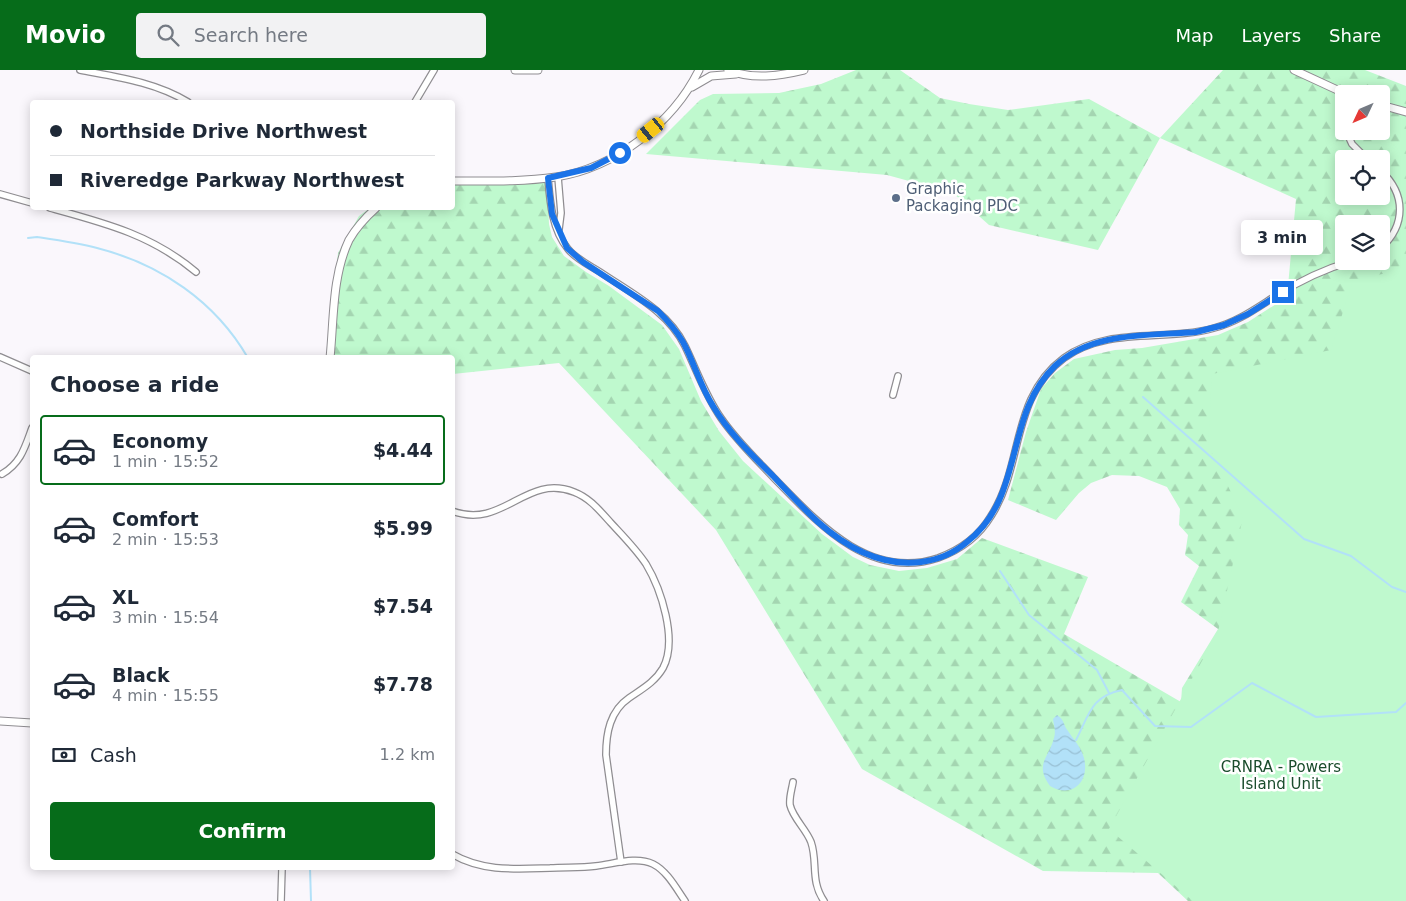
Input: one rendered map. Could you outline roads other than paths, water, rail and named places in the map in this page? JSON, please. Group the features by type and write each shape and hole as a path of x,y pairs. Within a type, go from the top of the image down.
{"street":[{"path":"80,70 134,81 183,100"},
{"path":"416,100 434,70"},
{"path":"515,70 538,70"},
{"path":"688,90 693,70"},
{"path":"455,181 548,178 591,168 620,153 651,130 672,110 688,90 699,70"},
{"path":"728,70 764,76 804,70"},
{"path":"1294,70 1335,89"},
{"path":"688,90 711,76 738,73"},
{"path":"1390,108 1406,112"},
{"path":"1350,140 1358,150"},
{"path":"558,177 561,213 559,231"},
{"path":"548,178 552,214 567,248 574,256 648,303 668,321 684,343 704,390 723,421 738,440 818,522 840,539 861,552 880,560 901,563 924,562 945,555 964,545 983,528 996,508 1004,490 1030,400 1045,376 1065,358 1085,347 1106,340 1196,332 1224,325 1248,314 1317,273 1335,267"},
{"path":"1390,181 1394,185 1401,205 1401,218 1396,231 1390,239"},
{"path":"0,194 30,202"},
{"path":"58,210 104,222 141,236 161,247 196,272"},
{"path":"330,355 337,280 342,259 350,239 362,222 374,210"},
{"path":"0,357 30,370"},
{"path":"893,395 898,376"},
{"path":"2,474 12,469 19,460 30,433"},
{"path":"455,512 476,516 487,514 498,511 539,490 557,488 574,492 593,504 636,551 652,574 660,593 666,617 669,640 668,656 654,679 627,699 618,709 610,722 606,740 606,755 621,862"},
{"path":"0,721 30,723"},
{"path":"793,782 790,807 811,843 814,876 824,901"},
{"path":"455,855 476,864 505,869 590,867 621,862 644,861 659,867 685,901"},
{"path":"281,901 282,870"}],"water":[{"path":"1057,715 1081,750 1084,758 1085,767 1082,781 1072,789 1058,790 1050,786 1043,772 1044,761 1055,735 1053,719"}],"waterway":[{"path":"28,238 37,237 97,248 143,264 164,275 202,302 235,338 246,355"},
{"path":"1143,397 1304,539 1351,556 1392,587 1406,592"},
{"path":"1000,571 1029,615 1097,670 1109,693"},
{"path":"1076,740 1088,715 1097,702 1112,693 1122,690 1155,726 1191,727 1252,683 1316,717 1396,712 1406,703"},
{"path":"310,870 311,901"}],"place":[{"name":"Graphic Packaging PDC","path":"896,198"}],"park label":[{"name":"CRNRA - Powers Island Unit","path":"1281,776"}]}
